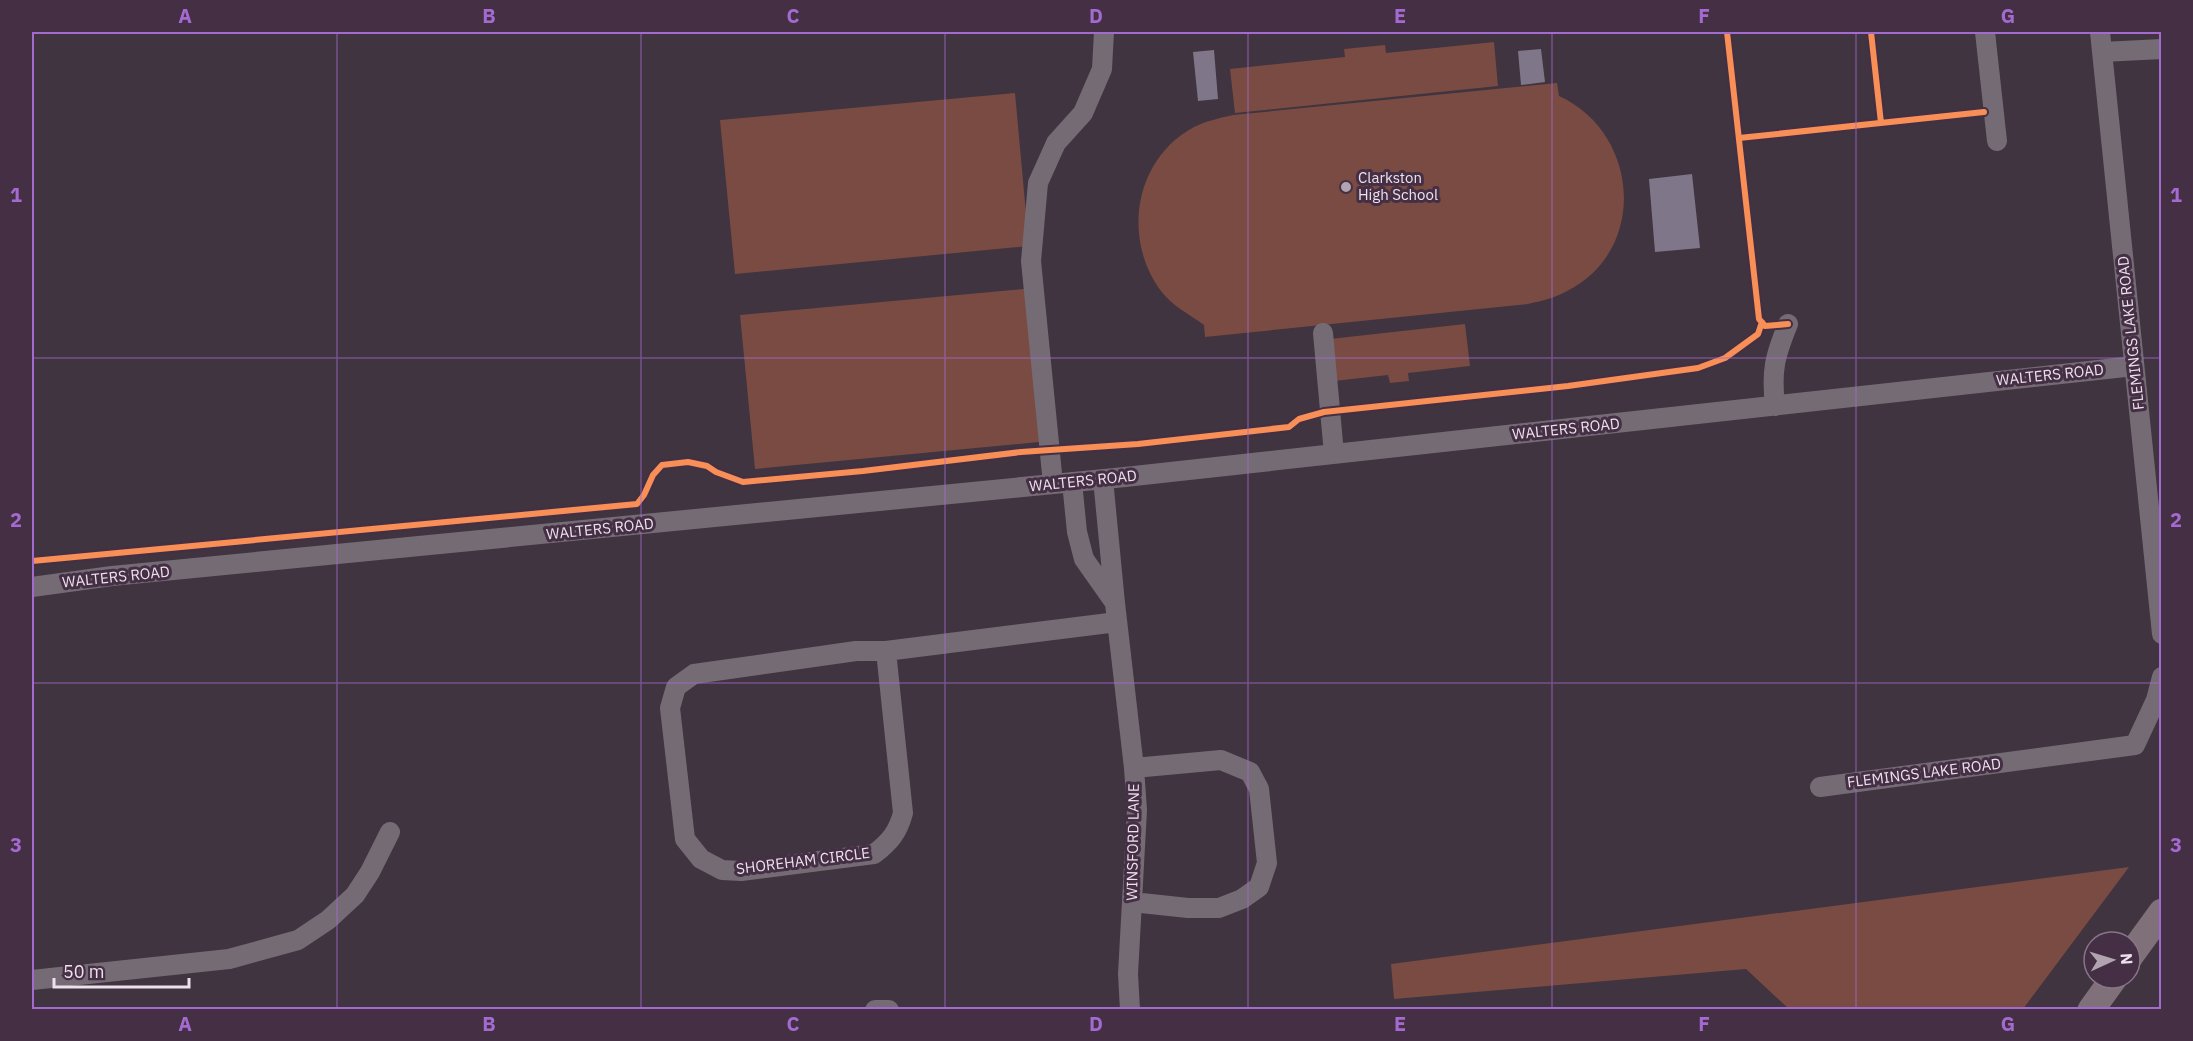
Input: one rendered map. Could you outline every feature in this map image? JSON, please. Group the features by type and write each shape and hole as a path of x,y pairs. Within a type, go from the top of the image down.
{"highway":[{"path":"2142,940 2162,912"},
{"path":"2091,1010 2105,990"}],"street":[{"name":"WINSFORD LANE","path":"1104,32 1102,69 1083,113 1056,143 1038,183 1031,261 1062,484 1084,559 1116,612"},
{"path":"1985,32 1997,141"},
{"name":"FLEMINGS LAKE ROAD","path":"2100,32 2162,634"},
{"path":"2102,52 2162,49"},
{"path":"1775,406 1774,358 1788,324"},
{"path":"1323,333 1334,454"},
{"name":"WALTERS ROAD","path":"32,587 124,575 1062,484 2134,366"},
{"name":"WINSFORD LANE","path":"1103,479 1137,810 1128,974 1130,1010"},
{"name":"SHOREHAM CIRCLE","path":"886,651 903,813 898,830 889,843 874,854 741,871 722,870 700,859 685,838 670,708 676,687 694,674 856,651 886,651 1116,612"},
{"name":"FLEMINGS LAKE ROAD","path":"1820,787 2092,752 2135,744 2156,700 2162,677"},
{"path":"1132,902 1188,908 1219,908 1242,899 1259,887 1266,863 1259,789 1250,772 1221,760 1134,768"},
{"path":"32,980 229,959 298,940 328,920 355,895 370,872 390,832"},
{"path":"875,1010 889,1010"}],"shaded area":[{"path":"1494,42 1498,86 1235,113 1230,69 1345,57 1344,49 1385,45 1386,53"},
{"path":"1557,83 1559,96 1586,113 1606,136 1618,163 1624,192 1622,221 1612,248 1593,272 1567,291 1528,304 1205,337 1204,325 1165,296 1149,270 1141,248 1138,225 1140,202 1147,179 1158,159 1174,141 1194,127 1233,115"},
{"path":"1015,93 1029,246 735,274 720,120"},
{"path":"1035,288 1049,441 755,469 740,315"},
{"path":"1465,324 1470,366 1408,373 1409,381 1390,383 1388,375 1334,381 1330,339"},
{"path":"2129,867 2023,1009 1789,1009 1746,969 1394,999 1391,964"}],"building":[{"path":"1541,49 1545,82 1521,85 1518,51"},
{"path":"1214,50 1218,99 1198,101 1193,52"},
{"path":"1692,174 1700,248 1655,252 1649,179"}],"cycle path":[{"path":"1727,32 1759,319 1765,326 1788,324"},
{"path":"1871,32 1881,123"},
{"path":"1739,138 1984,112"},
{"path":"32,561 637,504 653,475 662,465 688,462 707,466 716,472 743,482 863,471 1021,452 1138,444 1289,427 1299,419 1324,412 1568,386 1698,368 1725,358 1758,334 1762,322"}],"place":[{"name":"Clarkston High School","path":"1346,187"}]}
